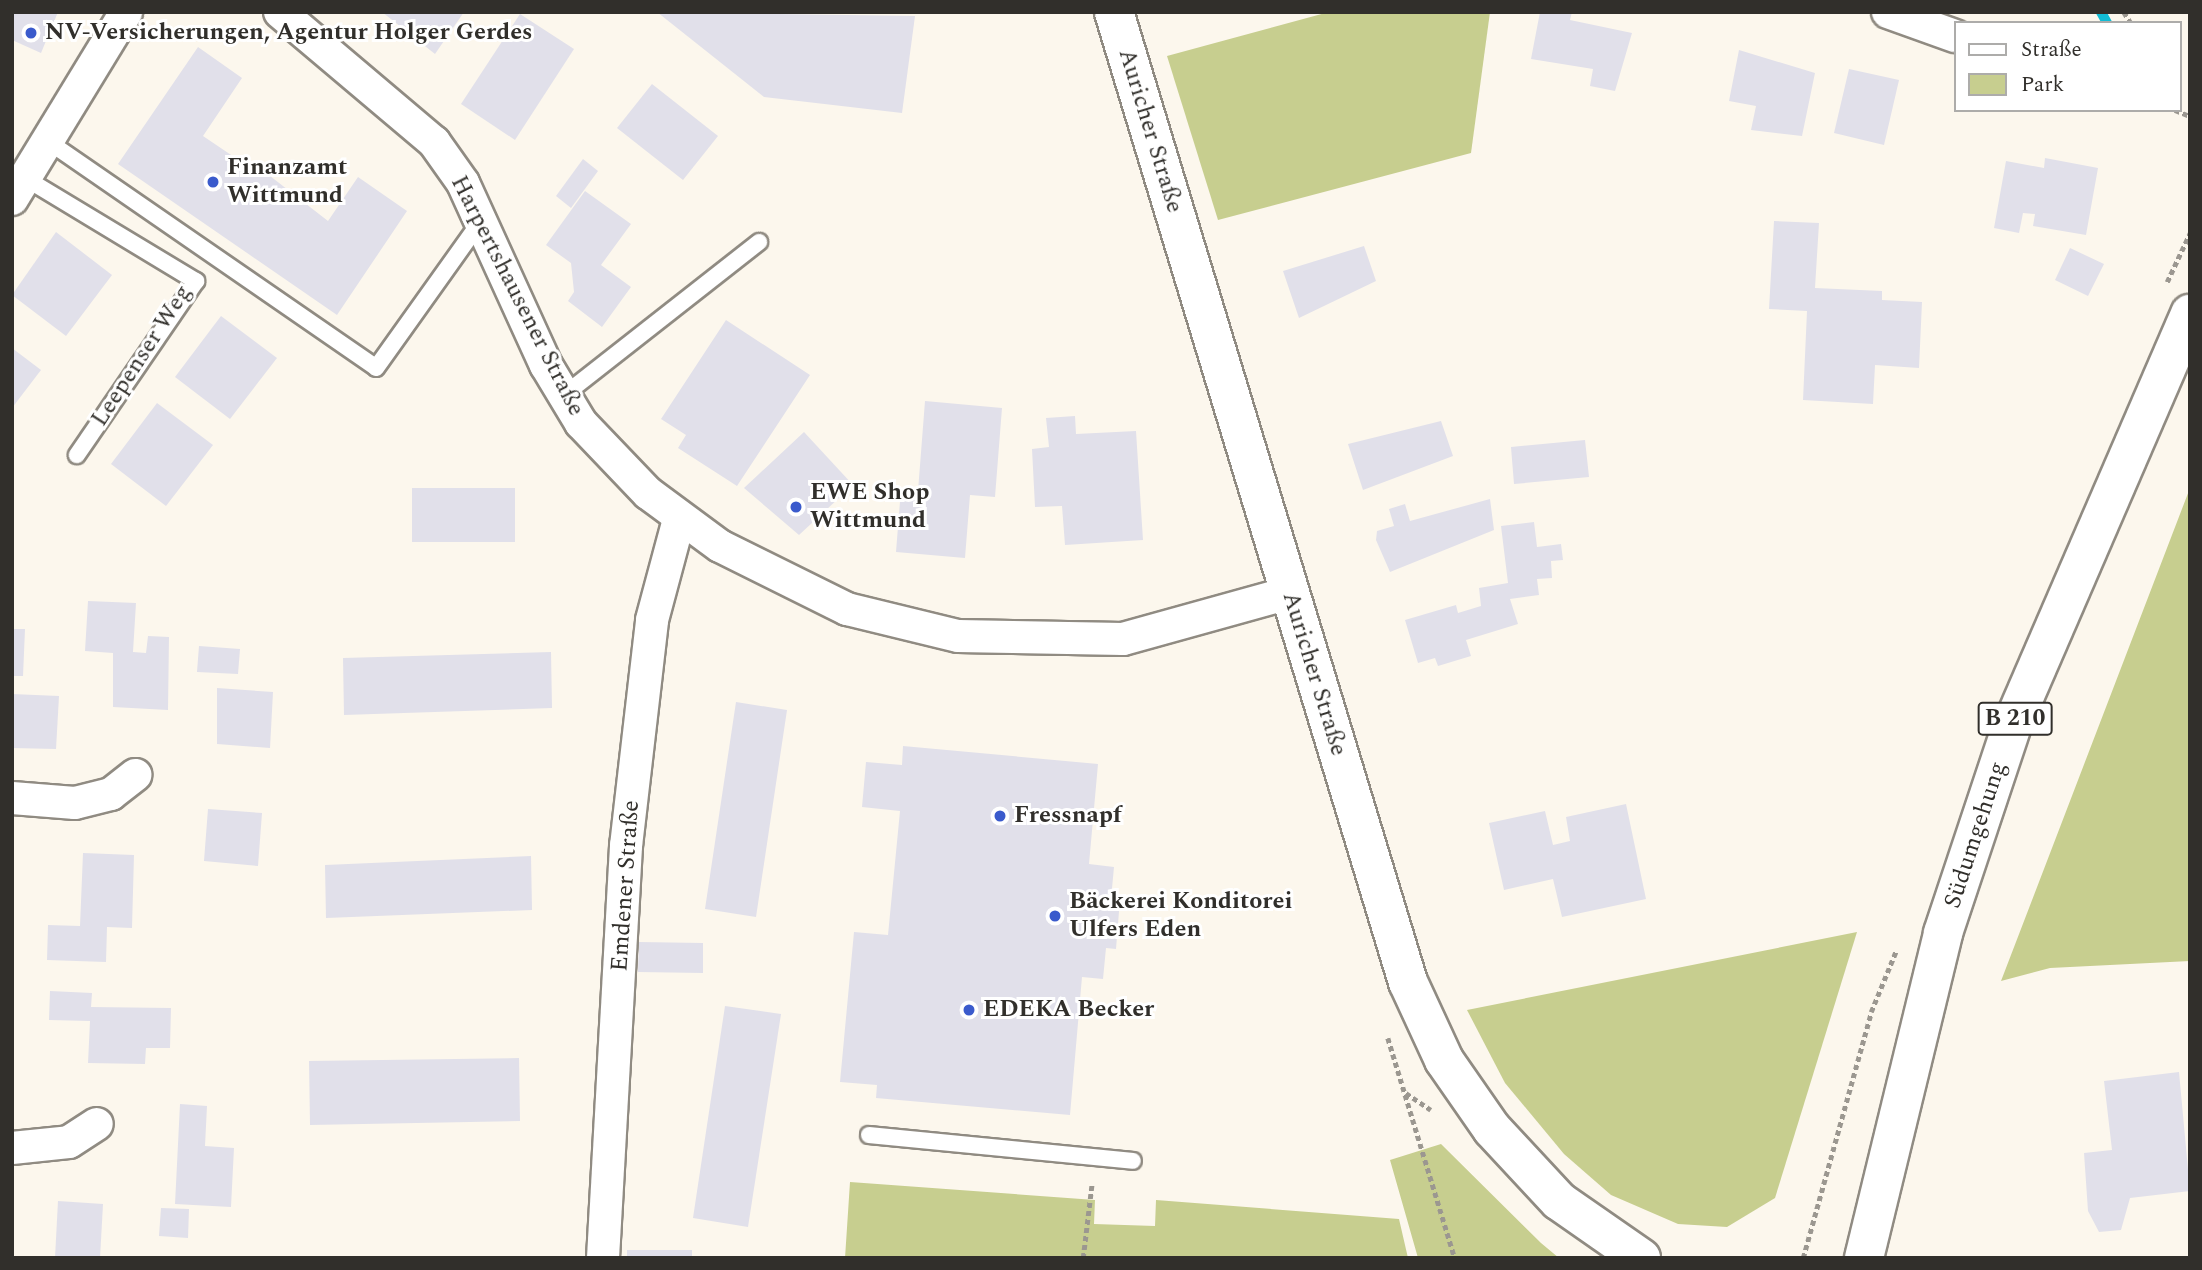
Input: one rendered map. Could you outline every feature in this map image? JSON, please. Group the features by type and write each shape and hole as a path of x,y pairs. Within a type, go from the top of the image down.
{"street":[{"name":"Leepenser Weg","path":"19,189 126,12"},
{"name":"Harpertshausener Straße","path":"280,12 434,142 482,220 564,395 612,459 679,519 847,609 958,635 1124,639 1289,593"},
{"name":"Auricher Straße","path":"1114,12 1408,982 1444,1060 1492,1129 1559,1201 1641,1258"},
{"path":"1888,12 1954,36"},
{"name":"Südumgehung","path":"1864,1258 1943,933 2013,723 2190,314"},
{"name":"Emdener Straße","path":"603,1258 626,846 652,620 679,519"},
{"path":"12,798 75,803 111,794 135,775"},
{"path":"12,1147 69,1142 97,1124"}],"lane":[{"path":"49,142 376,368 482,220"},
{"name":"Leepenser Weg","path":"19,189 196,281 77,455"},
{"path":"564,395 759,242"},
{"path":"869,1135 1133,1161"}],"path":[{"path":"1405,1093 1455,1258"},
{"path":"1083,1258 1095,1158"}],"green space":[{"path":"1329,12 1490,12 1471,153 1218,220 1167,56"},
{"path":"2190,488 2190,961 2050,968 2001,981"},
{"path":"1857,932 1775,1198 1727,1227 1678,1224 1611,1195 1564,1154 1505,1083 1467,1010"},
{"path":"1441,1144 1559,1258 1418,1258 1390,1160"},
{"path":"850,1182 1095,1200 1094,1224 1155,1226 1156,1200 1399,1219 1408,1258 845,1258"}],"building":[{"name":"NV-Versicherungen, Agentur Holger Gerdes","path":"12,12 58,12 41,53 12,40"},
{"path":"382,12 464,12 435,54"},
{"path":"657,12 915,16 902,113 764,97"},
{"path":"1540,12 1572,12 1570,20 1632,33 1615,91 1590,86 1593,69 1531,59"},
{"path":"520,14 574,49 515,140 461,104"},
{"name":"Finanzamt Wittmund","path":"198,47 242,78 203,136 243,163 247,158 328,221 358,177 407,211 337,315 118,164"},
{"path":"1739,50 1815,73 1802,136 1751,130 1756,106 1729,101"},
{"path":"1849,69 1899,80 1884,145 1834,133"},
{"path":"652,84 718,136 683,180 617,128"},
{"path":"2045,158 2098,168 2086,235 2033,226 2035,214 2023,213 2019,233 1994,228 2006,161 2044,168"},
{"path":"583,159 598,171 571,208 556,196"},
{"path":"585,191 631,224 601,265 631,287 602,327 568,301 574,292 571,263 546,245"},
{"path":"1774,221 1819,223 1815,288 1882,291 1882,300 1922,302 1919,368 1875,365 1873,404 1803,400 1807,311 1769,309"},
{"path":"56,232 112,275 66,336 12,295"},
{"path":"1364,246 1376,281 1299,318 1283,271"},
{"path":"2070,248 2104,264 2088,296 2055,280"},
{"path":"221,316 277,358 230,419 175,377"},
{"path":"726,320 810,375 737,486 678,448 686,435 661,419"},
{"path":"12,348 41,370 12,408"},
{"path":"925,401 1002,408 995,497 970,495 965,558 896,552 901,489 918,491"},
{"path":"157,403 213,445 166,506 111,464"},
{"path":"1075,416 1076,434 1136,431 1143,540 1065,545 1062,506 1035,507 1032,449 1049,447 1046,418"},
{"path":"1441,421 1453,456 1363,490 1348,444"},
{"path":"804,432 853,485 799,535 744,488"},
{"path":"1585,440 1589,477 1514,484 1511,447"},
{"path":"412,488 515,488 515,542 412,542"},
{"path":"1490,499 1494,530 1390,572 1376,540 1377,531 1394,526 1389,509 1405,504 1410,521"},
{"path":"1534,522 1537,547 1561,544 1563,560 1551,561 1552,578 1537,579 1539,595 1510,599 1518,624 1466,640 1471,656 1438,666 1435,658 1418,663 1405,620 1456,605 1458,613 1481,606 1479,588 1508,583 1501,526"},
{"path":"88,601 136,603 133,652 146,653 148,636 169,637 168,710 113,707 113,653 85,651"},
{"path":"12,629 25,629 23,676 12,676"},
{"path":"199,646 240,649 238,674 197,672"},
{"path":"551,652 552,708 344,715 343,658"},
{"path":"217,688 273,692 270,748 217,744"},
{"path":"12,694 59,696 56,749 12,748"},
{"path":"736,702 787,710 756,917 705,909"},
{"path":"903,746 1098,764 1089,864 1114,867 1111,899 1120,899 1116,949 1106,948 1103,979 1082,977 1070,1115 876,1098 877,1085 840,1082 854,932 888,935 900,811 862,807 866,762 902,765"},
{"path":"1626,804 1646,899 1562,917 1553,879 1504,890 1489,823 1545,811 1553,845 1570,841 1566,817"},
{"path":"208,809 262,813 258,866 204,861"},
{"path":"83,853 134,855 132,928 107,927 106,962 47,960 48,925 80,926"},
{"path":"531,856 532,910 326,918 325,865"},
{"path":"639,942 703,943 703,973 638,972"},
{"path":"50,991 92,993 91,1007 171,1008 170,1048 146,1048 145,1064 88,1063 90,1021 49,1020"},
{"path":"725,1006 781,1014 748,1227 693,1218"},
{"path":"519,1058 520,1121 310,1125 309,1061"},
{"path":"2179,1072 2190,1191 2130,1198 2121,1230 2099,1232 2088,1211 2084,1153 2112,1150 2104,1081"},
{"path":"180,1104 207,1106 205,1146 234,1148 231,1207 175,1204"},
{"path":"58,1201 103,1204 100,1258 55,1258"},
{"path":"161,1208 189,1209 188,1238 159,1236"},
{"path":"627,1250 692,1250 692,1258 627,1258"}],"waterway":[{"path":"2101,12 2106,21"}],"place":[{"name":"NV-Versicherungen, Agentur Holger Gerdes","path":"31,33"},
{"name":"Finanzamt Wittmund","path":"213,182"},
{"name":"EWE Shop Wittmund","path":"796,507"},
{"name":"Fressnapf","path":"1000,816"},
{"name":"Bäckerei Konditorei Ulfers Eden","path":"1055,916"},
{"name":"EDEKA Becker","path":"969,1010"}]}
